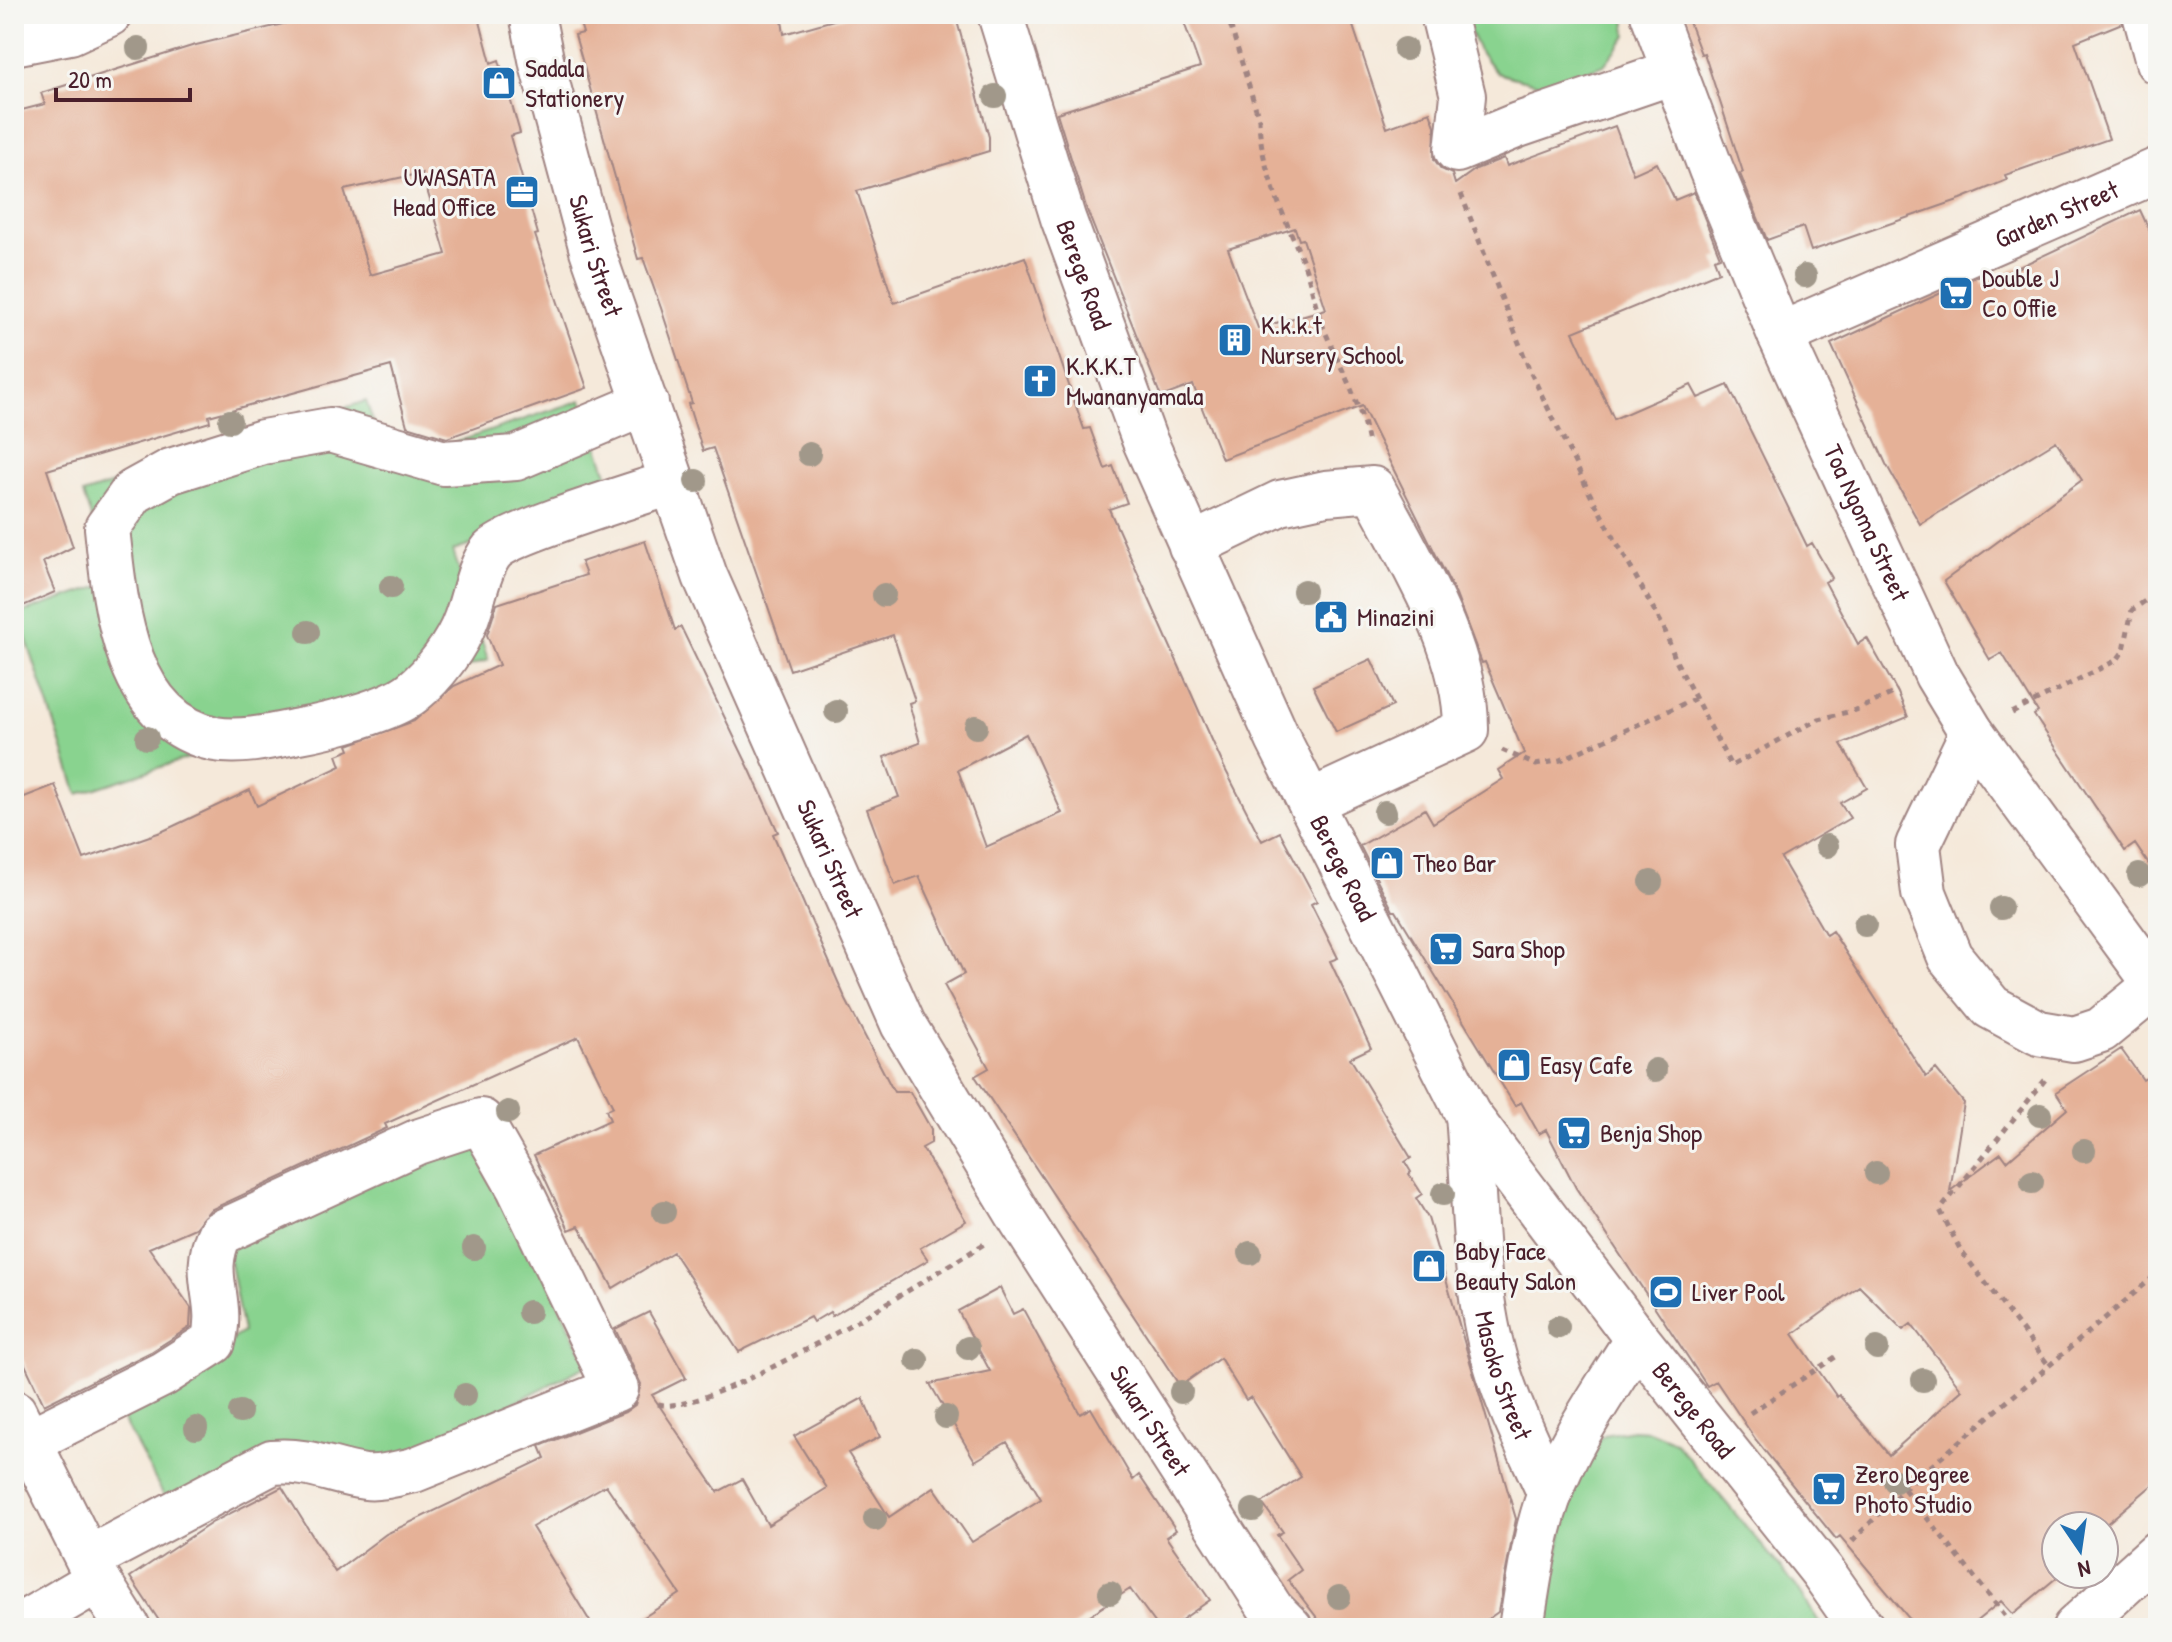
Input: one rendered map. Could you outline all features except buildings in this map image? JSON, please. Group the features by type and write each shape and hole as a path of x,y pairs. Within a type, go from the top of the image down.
{"street":[{"path":"14,43 70,32 109,14"},
{"name":"Sukari Street","path":"532,14 542,64 592,250 705,576 903,1024 1022,1221 1271,1609 1290,1628"},
{"name":"Berege Road","path":"1000,14 1063,218 1144,439 1310,802 1468,1115 1637,1339 1822,1571 1862,1628"},
{"path":"1443,14 1463,96 1457,150 1518,125 1673,72"},
{"name":"Toa Ngoma Street","path":"1653,14 1673,72 1780,335 1937,675 1972,733 2157,986"},
{"path":"2145,14 2158,62"},
{"name":"Garden Street","path":"1780,335 2158,170"},
{"path":"646,403 516,458 444,463 330,430 263,442 171,471 133,492 107,528 114,589 129,650 147,690 172,723 216,739 274,736 335,724 412,693 454,642 493,551 523,534 673,482"},
{"path":"1191,546 1280,503 1326,493 1373,489 1410,556 1458,668 1466,700 1466,730 1310,802"},
{"path":"1972,733 1918,845 1924,893 1950,957 1991,1007 2039,1033 2074,1039 2101,1030 2157,986"},
{"name":"Masoko Street","path":"1468,1115 1484,1308 1495,1362 1511,1408 1550,1494"},
{"path":"16,1628 94,1569 272,1462 300,1460 364,1477 414,1470 616,1389 519,1188 481,1121 417,1142 220,1233 210,1255 210,1280 218,1309 213,1342 163,1374 18,1422 94,1569 128,1628"},
{"path":"1521,1628 1534,1550 1550,1494 1577,1439 1637,1339"},
{"path":"2075,1628 2158,1553"}],"path":[{"path":"1227,14 1259,119 1259,137 1280,209 1367,436 1373,489"},
{"path":"1457,150 1458,186 1530,371 1590,494 1664,628 1676,661 1731,766 1819,719 1856,710 1937,675"},
{"path":"1972,733 2117,660 2124,650 2132,610 2158,592"},
{"path":"1466,730 1536,765 1561,760 1612,740 1696,698"},
{"path":"2047,1363 1961,1251 1940,1210 2005,1133 2074,1039"},
{"path":"616,1389 664,1406 742,1380 805,1352 1022,1221"},
{"path":"1822,1571 1904,1489 2047,1363 2158,1273"},
{"path":"1715,1435 1837,1356"},
{"path":"1904,1489 2015,1628"}],"green space":[{"path":"1462,14 1625,14 1627,36 1604,65 1546,86 1497,73 1479,51"},
{"path":"582,400 615,497 453,551 488,660 78,794 18,614 113,582 83,494 366,401 388,465"},
{"path":"461,1139 489,1156 588,1365 371,1476 287,1448 171,1509 118,1410 243,1332 227,1248"},
{"path":"1633,1430 1649,1431 1675,1442 1796,1586 1823,1628 1547,1628 1573,1460 1604,1435"}],"place":[{"name":"Sadala Stationery","path":"499,83"},
{"name":"UWASATA Head Office","path":"522,192"},
{"name":"Double J Co Offie","path":"1956,293"},
{"name":"K.k.k.t Nursery School","path":"1235,340"},
{"name":"K.K.K.T Mwananyamala","path":"1040,381"},
{"name":"Minazini","path":"1331,617"},
{"name":"Theo Bar","path":"1387,863"},
{"name":"Sara Shop","path":"1446,949"},
{"name":"Easy Cafe","path":"1514,1065"},
{"name":"Benja Shop","path":"1574,1133"},
{"name":"Baby Face Beauty Salon","path":"1429,1266"},
{"name":"Liver Pool","path":"1666,1292"},
{"name":"Zero Degree Photo Studio","path":"1829,1489"}]}
